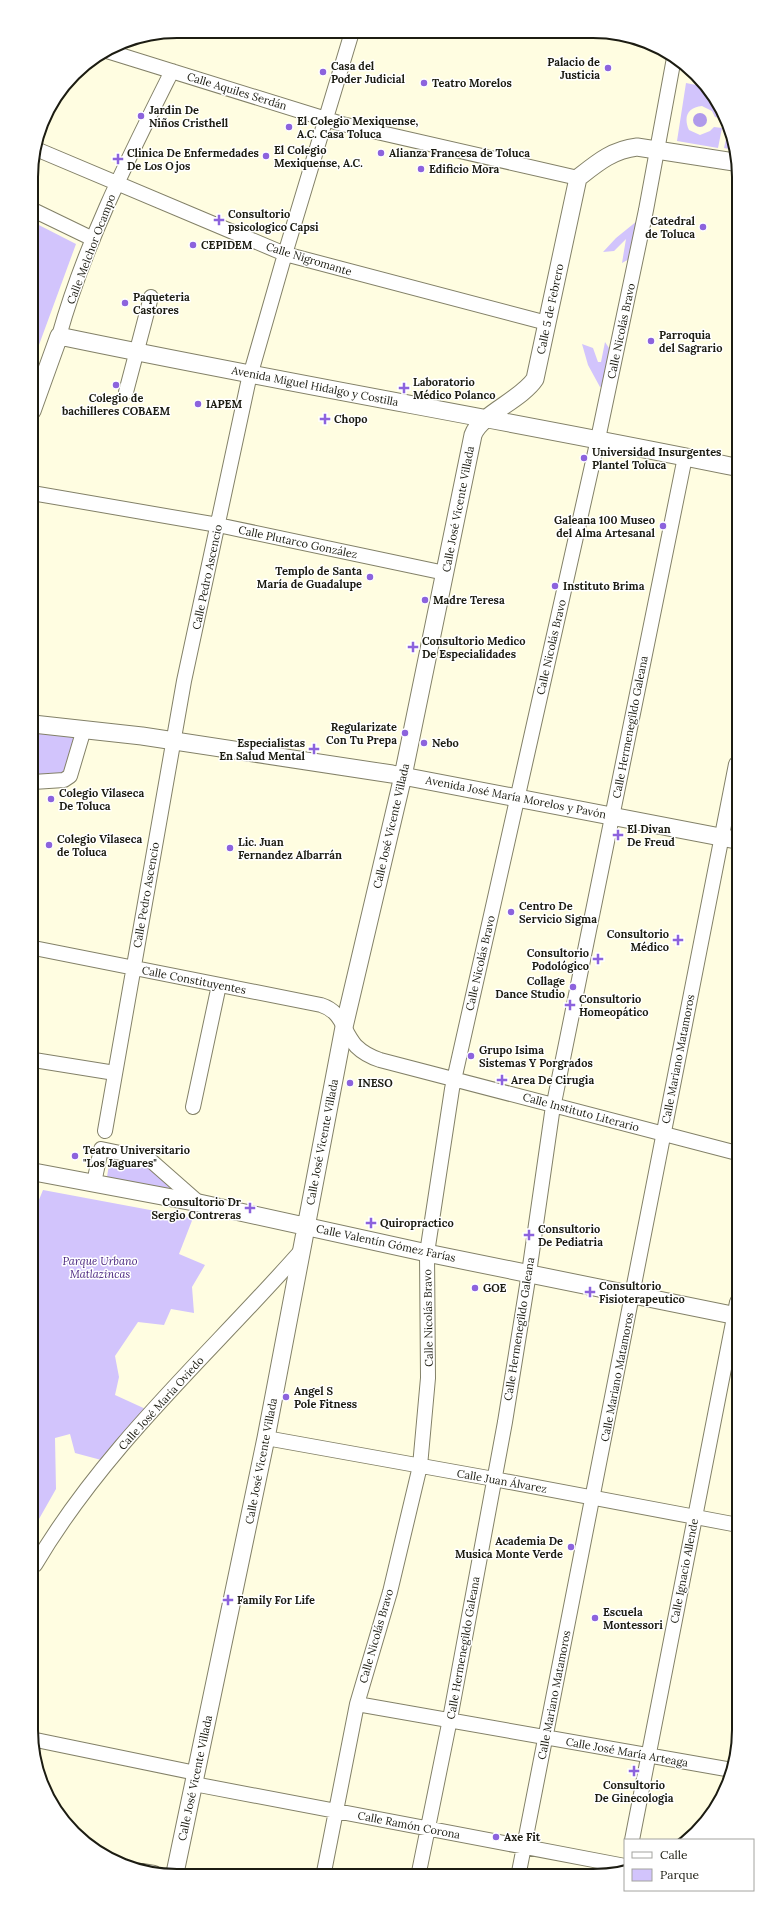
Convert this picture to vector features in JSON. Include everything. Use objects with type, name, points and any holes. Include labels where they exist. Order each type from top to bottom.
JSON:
[{"type":"main road","points":[[578,178],[600,160],[618,151],[637,147],[658,149],[731,162]]},
{"type":"main road","name":"Calle 5 de Febrero","points":[[487,419],[527,388],[534,379],[578,178]]},
{"type":"main road","name":"Avenida Miguel Hidalgo y Costilla","points":[[59,336],[136,352],[598,439],[732,466]]},
{"type":"main road","name":"Calle Melchor Ocampo","points":[[38,394],[59,336]]},
{"type":"main road","name":"Calle José Vicente Villada","points":[[176,1869],[266,1438],[300,1252],[344,1027],[403,776],[473,434],[478,425],[487,419]]},
{"type":"main road","name":"Avenida José María Morelos y Pavón","points":[[38,724],[173,741],[403,776],[729,838]]},
{"type":"main road","name":"Calle Valentín Gómez Farías","points":[[38,1173],[199,1203],[427,1253],[633,1294],[732,1310]]},
{"type":"street","name":"Calle Pedro Ascencio","points":[[105,1131],[184,681],[250,373],[350,38]]},
{"type":"street","name":"Calle Aquiles Serdán","points":[[115,53],[326,119],[578,178]]},
{"type":"street","name":"Calle Nicolás Bravo","points":[[325,1869],[357,1704],[390,1592],[420,1466],[428,1378],[427,1253],[453,1080],[598,439],[658,149],[673,64]]},
{"type":"street","name":"Calle Melchor Ocampo","points":[[59,336],[93,238],[116,183],[172,71]]},
{"type":"street","name":"Calle Nigromante","points":[[41,151],[285,254],[547,324]]},
{"type":"street","points":[[38,212],[93,238]]},
{"type":"street","points":[[126,392],[151,297]]},
{"type":"street","name":"Calle Hermenegildo Galeana","points":[[420,1869],[450,1719],[494,1479],[529,1273],[554,1104],[684,457]]},
{"type":"street","name":"Calle Plutarco González","points":[[38,494],[218,525],[445,573]]},
{"type":"street","points":[[38,782],[64,780],[70,776],[84,729]]},
{"type":"street","name":"Calle Mariano Matamoros","points":[[520,1869],[633,1294],[663,1133],[729,838],[732,806]]},
{"type":"street","name":"Calle Constituyentes","points":[[38,949],[328,1007],[339,1016],[344,1027]]},
{"type":"street","points":[[193,1107],[219,985]]},
{"type":"street","name":"Calle Instituto Literario","points":[[344,1027],[356,1046],[369,1056],[453,1080],[554,1104],[732,1152]]},
{"type":"street","points":[[38,1061],[115,1072]]},
{"type":"street","points":[[94,1183],[102,1149],[149,1159],[199,1203]]},
{"type":"street","name":"Calle José María Oviedo","points":[[38,1561],[84,1492],[124,1443],[300,1252]]},
{"type":"street","name":"Calle Ignacio Allende","points":[[632,1839],[694,1517],[732,1335]]},
{"type":"street","name":"Calle Juan Álvarez","points":[[266,1438],[732,1524]]},
{"type":"street","name":"Calle José María Arteaga","points":[[357,1704],[450,1719],[546,1738],[726,1769]]},
{"type":"street","name":"Calle Ramón Corona","points":[[39,1741],[195,1779],[336,1811],[622,1866]]},
{"type":"green space","points":[[686,83],[697,85],[713,107],[718,118],[715,117],[712,111],[702,106],[697,107],[693,108],[688,114],[687,125],[689,130],[700,135],[710,131],[714,127],[722,128],[718,148],[677,141]]},
{"type":"green space","points":[[726,139],[729,149],[724,148]]},
{"type":"green space","points":[[637,221],[631,258],[622,263],[626,239],[614,251],[603,252],[616,238]]},
{"type":"green space","points":[[38,225],[76,244],[38,348]]},
{"type":"green space","points":[[605,342],[611,351],[603,386],[600,387],[588,365],[582,344],[593,348],[598,362],[601,362]]},
{"type":"green space","points":[[38,732],[78,736],[67,776],[38,778]]},
{"type":"green space","points":[[110,1158],[148,1165],[173,1191],[107,1177]]},
{"type":"green space","name":"Parque Urbano Matlazincas","points":[[43,1190],[193,1218],[179,1254],[205,1265],[192,1287],[194,1313],[171,1309],[164,1325],[138,1322],[115,1356],[119,1377],[115,1395],[150,1411],[105,1461],[75,1453],[70,1434],[55,1438],[56,1489],[38,1521],[38,1202]]},
{"type":"shaded area","points":[[700,113],[705,115],[707,120],[705,125],[700,127],[695,125],[693,120],[695,115]]},
{"type":"place","name":"Palacio de Justicia","points":[[608,68]]},
{"type":"place","name":"Casa del Poder Judicial","points":[[323,72]]},
{"type":"place","name":"Teatro Morelos","points":[[424,83]]},
{"type":"place","name":"Jardin De Niños Cristhell","points":[[141,116]]},
{"type":"place","name":"El Colegio Mexiquense, A.C. Casa Toluca","points":[[289,127]]},
{"type":"place","name":"Alianza Francesa de Toluca","points":[[381,153]]},
{"type":"place","name":"El Colegio Mexiquense, A.C.","points":[[266,156]]},
{"type":"place","name":"Clinica De Enfermedades De Los Ojos","points":[[118,159]]},
{"type":"place","name":"Edificio Mora","points":[[421,169]]},
{"type":"place","name":"Consultorio psicologico Capsi","points":[[219,220]]},
{"type":"place","name":"Catedral de Toluca","points":[[703,227]]},
{"type":"place","name":"CEPIDEM","points":[[193,245]]},
{"type":"place","name":"Paqueteria Castores","points":[[125,303]]},
{"type":"place","name":"Parroquia del Sagrario","points":[[651,341]]},
{"type":"place","name":"Colegio de bachilleres COBAEM","points":[[116,385]]},
{"type":"place","name":"Laboratorio Médico Polanco","points":[[404,388]]},
{"type":"place","name":"IAPEM","points":[[198,404]]},
{"type":"place","name":"Chopo","points":[[325,419]]},
{"type":"place","name":"Universidad Insurgentes Plantel Toluca","points":[[584,458]]},
{"type":"place","name":"Galeana 100 Museo del Alma Artesanal","points":[[663,526]]},
{"type":"place","name":"Templo de Santa María de Guadalupe","points":[[370,577]]},
{"type":"place","name":"Instituto Brima","points":[[555,586]]},
{"type":"place","name":"Madre Teresa","points":[[425,600]]},
{"type":"place","name":"Consultorio Medico De Especialidades","points":[[413,647]]},
{"type":"place","name":"Regularizate Con Tu Prepa","points":[[405,733]]},
{"type":"place","name":"Nebo","points":[[424,743]]},
{"type":"place","name":"Especialistas En Salud Mental","points":[[314,749]]},
{"type":"place","name":"Colegio Vilaseca De Toluca","points":[[51,799]]},
{"type":"place","name":"El Divan De Freud","points":[[618,835]]},
{"type":"place","name":"Colegio Vilaseca de Toluca","points":[[49,845]]},
{"type":"place","name":"Lic. Juan Fernandez Albarrán","points":[[230,848]]},
{"type":"place","name":"Centro De Servicio Sigma","points":[[511,912]]},
{"type":"place","name":"Consultorio Médico","points":[[678,940]]},
{"type":"place","name":"Consultorio Podológico","points":[[598,959]]},
{"type":"place","name":"Collage Dance Studio","points":[[573,987]]},
{"type":"place","name":"Consultorio Homeopático","points":[[570,1005]]},
{"type":"place","name":"Grupo Isima Sistemas Y Porgrados","points":[[471,1056]]},
{"type":"place","name":"Area De Cirugia","points":[[502,1080]]},
{"type":"place","name":"INESO","points":[[350,1083]]},
{"type":"place","name":"Teatro Universitario \"Los Jaguares\"","points":[[75,1156]]},
{"type":"place","name":"Consultorio Dr Sergio Contreras","points":[[250,1208]]},
{"type":"place","name":"Quiropractico","points":[[371,1223]]},
{"type":"place","name":"Consultorio De Pediatria","points":[[529,1235]]},
{"type":"place","name":"GOE","points":[[475,1288]]},
{"type":"place","name":"Consultorio Fisioterapeutico","points":[[590,1292]]},
{"type":"place","name":"Angel S Pole Fitness","points":[[286,1397]]},
{"type":"place","name":"Academia De Musica Monte Verde","points":[[571,1547]]},
{"type":"place","name":"Family For Life","points":[[228,1600]]},
{"type":"place","name":"Escuela Montessori","points":[[595,1618]]},
{"type":"place","name":"Consultorio De Ginecologia","points":[[634,1771]]},
{"type":"place","name":"Axe Fit","points":[[496,1837]]}]
